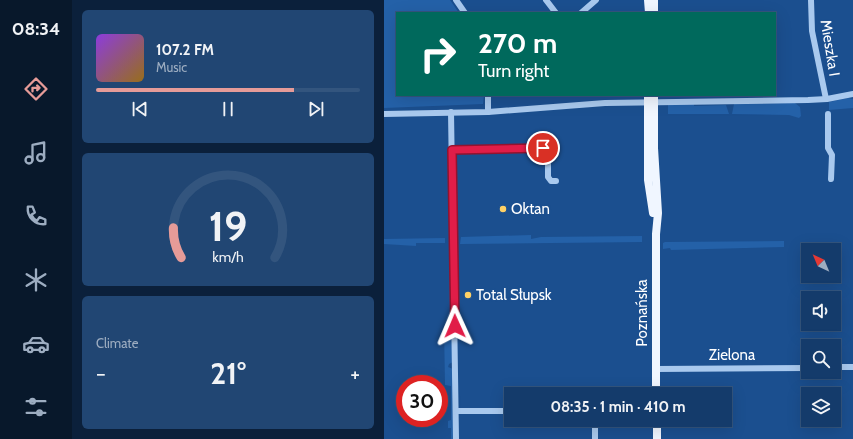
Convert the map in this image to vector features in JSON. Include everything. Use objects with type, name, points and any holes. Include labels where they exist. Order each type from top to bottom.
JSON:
[{"type":"main road","points":[[648,0],[648,12]]},
{"type":"main road","points":[[654,0],[654,12]]},
{"type":"main road","name":"Poznańska","points":[[651,98],[658,213],[656,231],[656,387]]},
{"type":"main road","points":[[657,427],[657,439]]},
{"type":"street","points":[[456,0],[464,12]]},
{"type":"street","points":[[546,0],[555,12]]},
{"type":"street","points":[[582,12],[596,0]]},
{"type":"street","name":"Mieszka I","points":[[811,0],[812,31],[826,99]]},
{"type":"street","points":[[384,114],[488,112],[651,98],[826,99],[853,94]]},
{"type":"street","points":[[488,96],[488,112]]},
{"type":"street","points":[[451,112],[456,439]]},
{"type":"street","points":[[828,114],[828,148],[832,156],[831,179]]},
{"type":"street","points":[[452,150],[544,148],[548,151],[548,177],[551,180],[556,181]]},
{"type":"street","points":[[841,367],[853,367]]},
{"type":"street","name":"Zielona","points":[[656,369],[801,368]]},
{"type":"street","points":[[456,411],[504,411]]},
{"type":"street","points":[[595,427],[595,439]]},
{"type":"shaded area","points":[[384,0],[450,0],[458,12],[396,12],[396,96],[484,96],[483,104],[384,108]]},
{"type":"shaded area","points":[[848,98],[853,99],[853,108],[829,110],[829,102]]},
{"type":"shaded area","points":[[694,102],[694,106],[726,105],[729,114],[668,114],[668,105]]},
{"type":"shaded area","points":[[795,103],[800,107],[801,116],[799,118],[789,115],[732,114],[734,104]]},
{"type":"shaded area","points":[[531,235],[531,239],[541,237],[642,236],[642,242],[460,244],[461,237]]},
{"type":"shaded area","points":[[445,238],[445,243],[416,243],[416,246],[384,244],[384,239]]},
{"type":"shaded area","points":[[784,241],[784,247],[663,249],[663,243],[665,242]]},
{"type":"shaded area","points":[[447,324],[452,325],[453,362],[449,364],[448,367],[453,369],[453,439],[451,439],[451,428],[448,428],[448,421],[451,420],[451,386],[448,386],[448,375],[445,375],[444,327]]},
{"type":"place","name":"Oktan","points":[[503,209]]},
{"type":"place","name":"Total Słupsk","points":[[468,295]]},
{"type":"route","points":[[455,326],[452,150],[543,148]]}]
